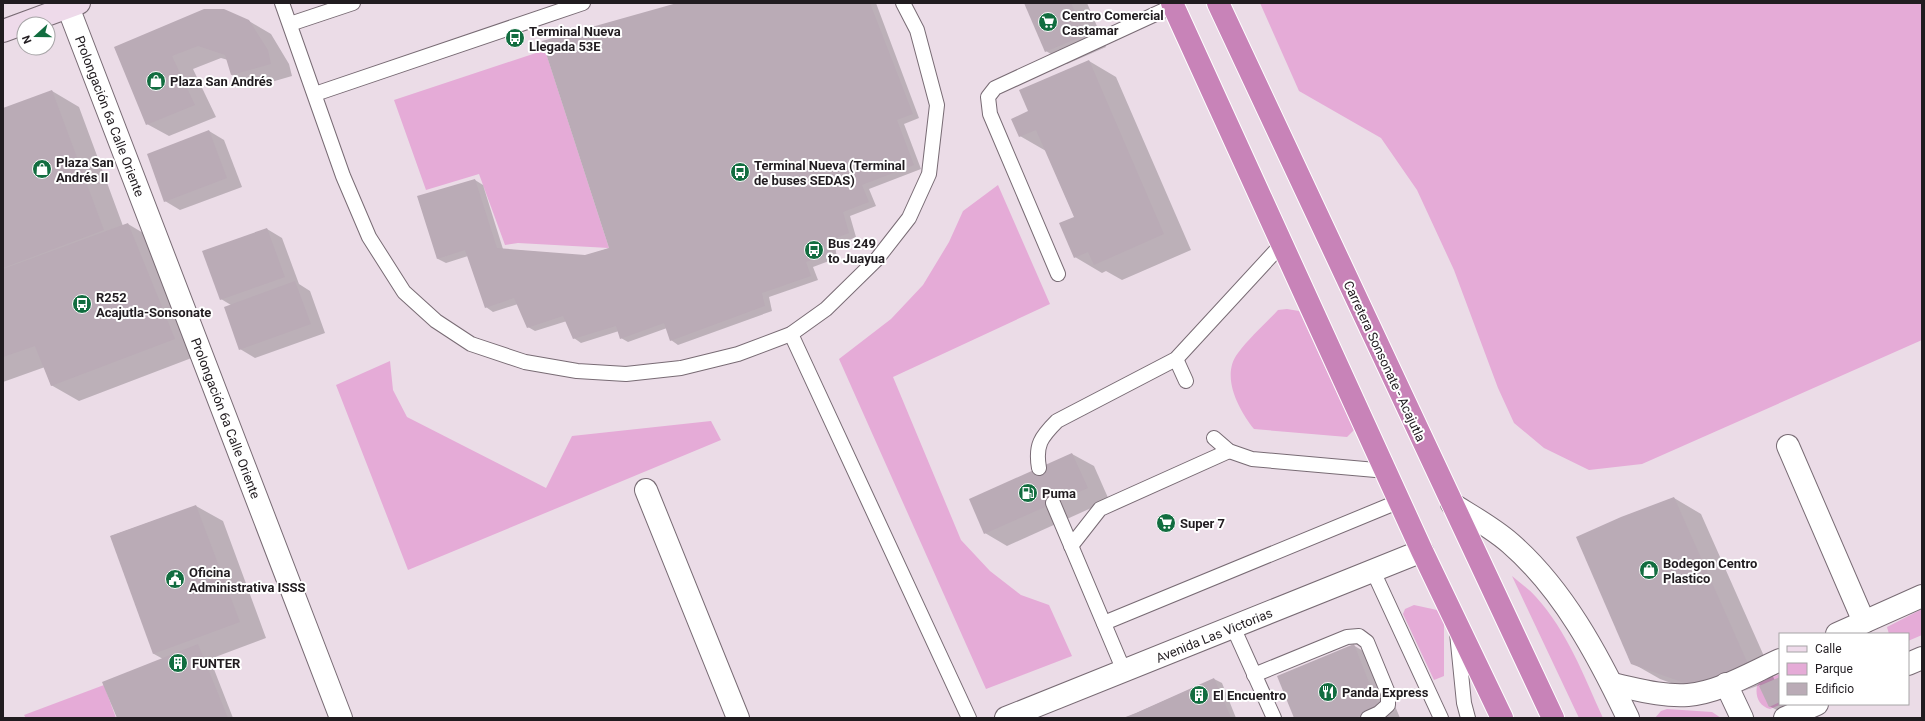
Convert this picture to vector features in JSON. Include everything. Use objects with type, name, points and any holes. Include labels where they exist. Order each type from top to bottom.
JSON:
[{"type":"highway","name":"Carretera Sonsonate - Acajutla","points":[[1218,3],[1553,718]]},
{"type":"highway","points":[[1172,4],[1387,471],[1422,551],[1502,718]]},
{"type":"street","points":[[3,31],[72,4]]},
{"type":"street","name":"Prolongación 6a Calle Oriente","points":[[72,4],[342,718]]},
{"type":"street","points":[[1788,446],[1864,622]]},
{"type":"street","points":[[646,490],[738,718]]},
{"type":"street","points":[[1452,504],[1509,542],[1541,572],[1573,617],[1612,684],[1628,718]]},
{"type":"street","name":"Avenida Las Victorias","points":[[1006,718],[1422,551]]},
{"type":"street","points":[[1839,633],[1922,596]]},
{"type":"street","points":[[1909,664],[1922,658]]},
{"type":"street","points":[[1612,684],[1666,694],[1687,695],[1704,692],[1726,684],[1779,660]]},
{"type":"street","points":[[1726,684],[1742,718]]},
{"type":"street","points":[[1785,718],[1815,705]]},
{"type":"lane","points":[[282,3],[343,176],[369,237],[404,292],[436,321],[471,344],[525,362],[577,371],[626,374],[681,368],[738,354],[791,334],[826,309],[877,259],[909,218],[929,174],[937,105],[917,30],[903,3]]},
{"type":"lane","points":[[290,24],[353,3]]},
{"type":"lane","points":[[315,94],[583,3]]},
{"type":"lane","points":[[1058,274],[990,114],[988,97],[995,88],[1172,4]]},
{"type":"lane","points":[[1039,468],[1036,453],[1043,435],[1057,421],[1176,359],[1282,244]]},
{"type":"lane","points":[[791,334],[969,718]]},
{"type":"lane","points":[[1176,359],[1186,381]]},
{"type":"lane","points":[[1214,438],[1229,451],[1252,459],[1387,471]]},
{"type":"lane","points":[[1071,546],[1100,509],[1229,451]]},
{"type":"lane","points":[[1104,623],[1400,501]]},
{"type":"lane","points":[[1053,503],[1124,670]]},
{"type":"lane","points":[[1373,571],[1441,718]]},
{"type":"lane","points":[[1457,622],[1464,703],[1468,718]]},
{"type":"lane","points":[[1233,627],[1274,718]]},
{"type":"lane","points":[[1254,675],[1347,637],[1360,636],[1367,642],[1388,693],[1388,705],[1379,714],[1368,718]]},
{"type":"green space","points":[[1260,3],[1922,3],[1922,340],[1642,464],[1589,470],[1544,448],[1514,423],[1498,388],[1454,270],[1417,190],[1381,138],[1299,91]]},
{"type":"green space","points":[[545,50],[609,248],[518,243],[505,245],[479,174],[426,190],[394,100]]},
{"type":"green space","points":[[998,185],[1050,304],[893,377],[961,540],[990,571],[1021,595],[1049,605],[1072,656],[986,689],[839,359],[891,319],[923,285],[949,242],[963,211]]},
{"type":"green space","points":[[1287,309],[1299,311],[1354,430],[1347,437],[1254,429],[1238,403],[1231,382],[1233,362],[1247,342],[1278,310]]},
{"type":"green space","points":[[390,361],[393,390],[407,417],[546,488],[572,436],[711,421],[721,440],[408,570],[336,385]]},
{"type":"green space","points":[[1512,576],[1536,597],[1557,624],[1582,670],[1603,718],[1579,718]]},
{"type":"green space","points":[[1414,605],[1437,610],[1444,620],[1444,676],[1434,680],[1403,614],[1405,609]]},
{"type":"green space","points":[[1922,609],[1922,635],[1909,641],[1909,633],[1889,633],[1887,627]]},
{"type":"green space","points":[[1779,674],[1780,705],[1770,709],[1763,706],[1757,697],[1757,686],[1760,682]]},
{"type":"green space","points":[[104,685],[116,718],[26,718],[24,715]]},
{"type":"green space","points":[[1667,709],[1712,712],[1721,718],[1655,718],[1661,711]]},
{"type":"building","name":"Terminal Nueva (Terminal de buses SEDAS)","points":[[677,3],[870,3],[913,114],[897,120],[914,165],[862,185],[869,202],[843,212],[849,233],[828,241],[830,254],[806,262],[811,276],[762,293],[765,306],[670,341],[664,323],[620,339],[616,326],[573,339],[563,316],[527,328],[514,298],[485,308],[465,250],[437,259],[417,196],[475,179],[497,248],[585,255],[609,248],[542,41]]},
{"type":"building","points":[[1024,3],[1071,3],[1085,35],[1045,52]]},
{"type":"building","points":[[204,9],[224,9],[249,20],[268,50],[271,64],[231,75],[225,55],[198,46],[172,56],[195,105],[146,125],[114,47]]},
{"type":"building","points":[[1089,60],[1164,234],[1094,265],[1088,252],[1074,258],[1059,223],[1074,217],[1036,130],[1019,137],[1011,119],[1028,111],[1019,90]]},
{"type":"building","name":"Plaza San Andrés II","points":[[52,90],[104,230],[3,268],[3,108]]},
{"type":"building","points":[[209,130],[227,178],[164,202],[147,154]]},
{"type":"building","name":"R252 Acajutla-Sonsonate","points":[[128,223],[175,339],[51,386],[35,346],[3,357],[3,269]]},
{"type":"building","points":[[267,228],[285,277],[220,300],[202,251]]},
{"type":"building","points":[[295,281],[311,324],[239,350],[224,307]]},
{"type":"building","name":"Puma","points":[[1072,453],[1088,488],[984,534],[969,499]]},
{"type":"building","name":"Bodegon Centro Plastico","points":[[1674,497],[1748,664],[1690,685],[1631,664],[1576,537],[1621,517]]},
{"type":"building","name":"Oficina Administrativa ISSS","points":[[196,505],[240,622],[153,654],[110,536]]},
{"type":"building","name":"FUNTER","points":[[198,644],[228,718],[117,718],[102,682]]},
{"type":"building","name":"Panda Express","points":[[1354,644],[1379,708],[1355,718],[1294,718],[1277,676]]},
{"type":"building","points":[[1779,677],[1779,702],[1769,707],[1759,686]]},
{"type":"building","name":"El Encuentro","points":[[1214,678],[1231,718],[1123,718],[1136,713]]},
{"type":"place","name":"Centro Comercial Castamar","points":[[1048,22]]},
{"type":"place","name":"Terminal Nueva Llegada 53E","points":[[515,38]]},
{"type":"place","name":"Plaza San Andrés","points":[[156,81]]},
{"type":"place","name":"Plaza San Andrés II","points":[[42,169]]},
{"type":"place","name":"Terminal Nueva (Terminal de buses SEDAS)","points":[[740,172]]},
{"type":"place","name":"Bus 249 to Juayua","points":[[814,250]]},
{"type":"place","name":"R252 Acajutla-Sonsonate","points":[[82,304]]},
{"type":"place","name":"Puma","points":[[1028,493]]},
{"type":"place","name":"Super 7","points":[[1166,523]]},
{"type":"place","name":"Bodegon Centro Plastico","points":[[1649,570]]},
{"type":"place","name":"Oficina Administrativa ISSS","points":[[175,579]]},
{"type":"place","name":"FUNTER","points":[[178,663]]},
{"type":"place","name":"Panda Express","points":[[1328,692]]},
{"type":"place","name":"El Encuentro","points":[[1199,695]]}]
